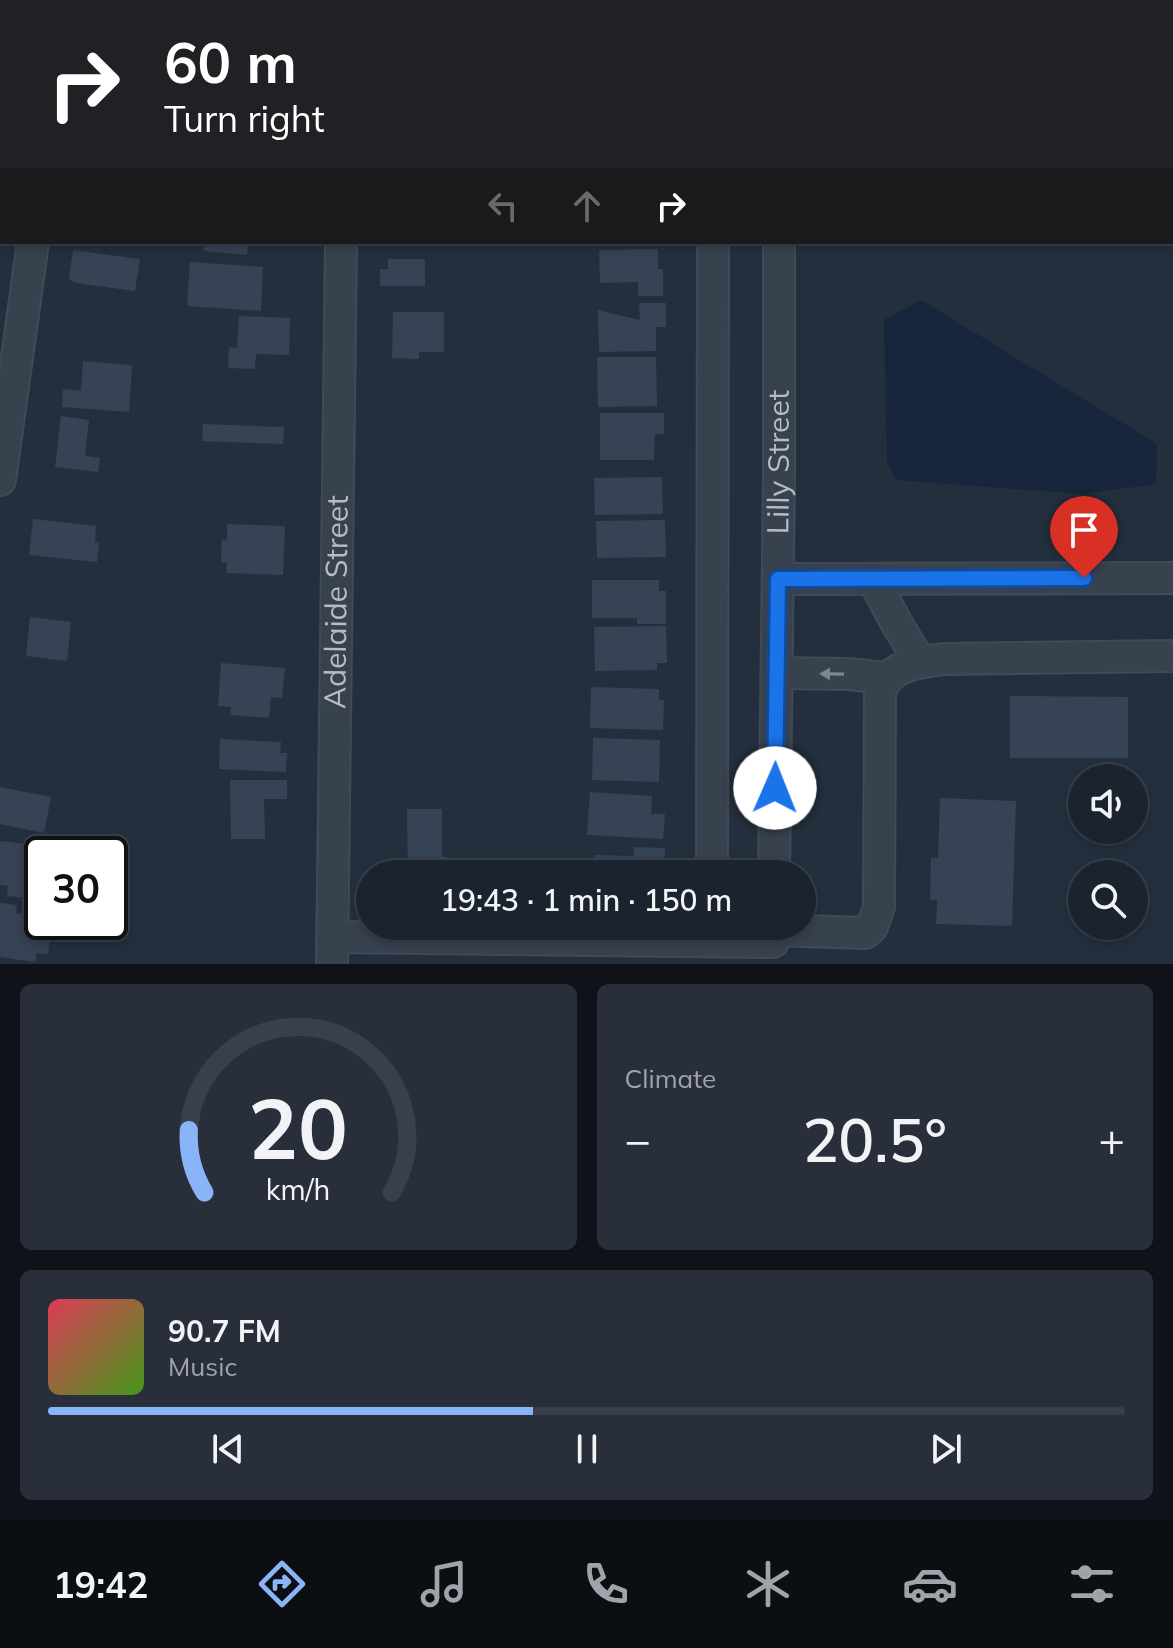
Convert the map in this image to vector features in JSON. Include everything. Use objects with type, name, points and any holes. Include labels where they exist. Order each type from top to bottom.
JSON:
[{"type":"street","points":[[0,480],[33,244]]},
{"type":"street","name":"Adelaide Street","points":[[332,950],[341,244]]},
{"type":"street","points":[[712,860],[713,244]]},
{"type":"street","name":"Lilly Street","points":[[774,860],[779,244]]},
{"type":"street","points":[[778,579],[1173,578]]},
{"type":"street","points":[[873,579],[920,662]]},
{"type":"street","points":[[816,937],[865,933],[872,927],[879,907],[880,693],[886,678],[893,672],[920,662],[944,659],[1173,656]]},
{"type":"street","points":[[777,673],[886,678]]},
{"type":"street","points":[[332,950],[556,952],[660,940]]},
{"type":"water","points":[[921,300],[1157,444],[1156,484],[1082,494],[896,480],[887,462],[884,320]]},
{"type":"building","points":[[204,244],[255,244],[248,245],[247,255],[204,251]]},
{"type":"building","points":[[658,249],[658,269],[663,269],[663,296],[638,296],[638,282],[600,283],[599,250]]},
{"type":"building","points":[[73,250],[140,259],[135,291],[72,281],[69,278]]},
{"type":"building","points":[[388,259],[425,259],[425,286],[380,286],[380,269],[388,269]]},
{"type":"building","points":[[190,262],[263,267],[261,311],[187,306]]},
{"type":"building","points":[[639,303],[666,303],[666,327],[656,327],[656,351],[599,352],[598,310],[640,320]]},
{"type":"building","points":[[393,312],[444,312],[444,352],[419,352],[419,359],[392,358]]},
{"type":"building","points":[[239,316],[290,318],[289,355],[256,354],[255,369],[228,368],[229,347],[237,348]]},
{"type":"building","points":[[597,357],[656,357],[657,406],[598,407]]},
{"type":"building","points":[[83,361],[132,365],[129,412],[62,407],[63,389],[81,391]]},
{"type":"building","points":[[600,413],[664,413],[664,434],[655,434],[654,460],[600,460]]},
{"type":"building","points":[[61,416],[89,420],[85,456],[100,458],[98,472],[55,467]]},
{"type":"building","points":[[203,424],[284,427],[283,444],[202,441]]},
{"type":"building","points":[[662,477],[663,514],[595,515],[594,478]]},
{"type":"building","points":[[33,519],[96,526],[95,542],[99,543],[97,562],[29,555]]},
{"type":"building","points":[[665,520],[666,557],[597,558],[596,521]]},
{"type":"building","points":[[227,524],[285,526],[283,575],[226,573],[227,563],[221,562],[222,539],[227,540]]},
{"type":"building","points":[[592,580],[659,580],[659,591],[666,591],[666,624],[637,624],[637,618],[592,618]]},
{"type":"building","points":[[30,617],[71,622],[67,661],[26,656]]},
{"type":"building","points":[[666,626],[667,663],[657,663],[657,670],[595,671],[594,627]]},
{"type":"building","points":[[221,663],[285,668],[282,698],[271,697],[269,718],[230,715],[231,707],[218,706]]},
{"type":"building","points":[[591,687],[659,689],[659,700],[664,700],[663,730],[590,728]]},
{"type":"building","points":[[1010,696],[1128,697],[1128,758],[1010,758]]},
{"type":"building","points":[[593,738],[660,740],[659,782],[592,780]]},
{"type":"building","points":[[220,739],[281,742],[280,753],[287,753],[286,772],[219,769]]},
{"type":"building","points":[[230,780],[287,780],[287,799],[264,799],[265,839],[231,839]]},
{"type":"building","points":[[0,787],[51,797],[44,833],[0,824]]},
{"type":"building","points":[[590,792],[652,796],[651,814],[665,814],[663,839],[587,835]]},
{"type":"building","points":[[940,798],[1016,801],[1012,926],[936,924],[937,900],[930,900],[931,858],[938,858]]},
{"type":"building","points":[[407,809],[442,809],[442,857],[449,857],[449,860],[408,860]]},
{"type":"building","points":[[0,841],[24,844],[24,898],[7,896],[8,886],[0,885]]},
{"type":"building","points":[[634,847],[665,848],[665,860],[595,860],[595,855],[634,856]]},
{"type":"building","points":[[0,903],[17,905],[16,913],[24,914],[24,940],[50,940],[48,954],[37,953],[35,962],[0,957]]},
{"type":"route","points":[[775,788],[778,579],[1084,578]]}]
